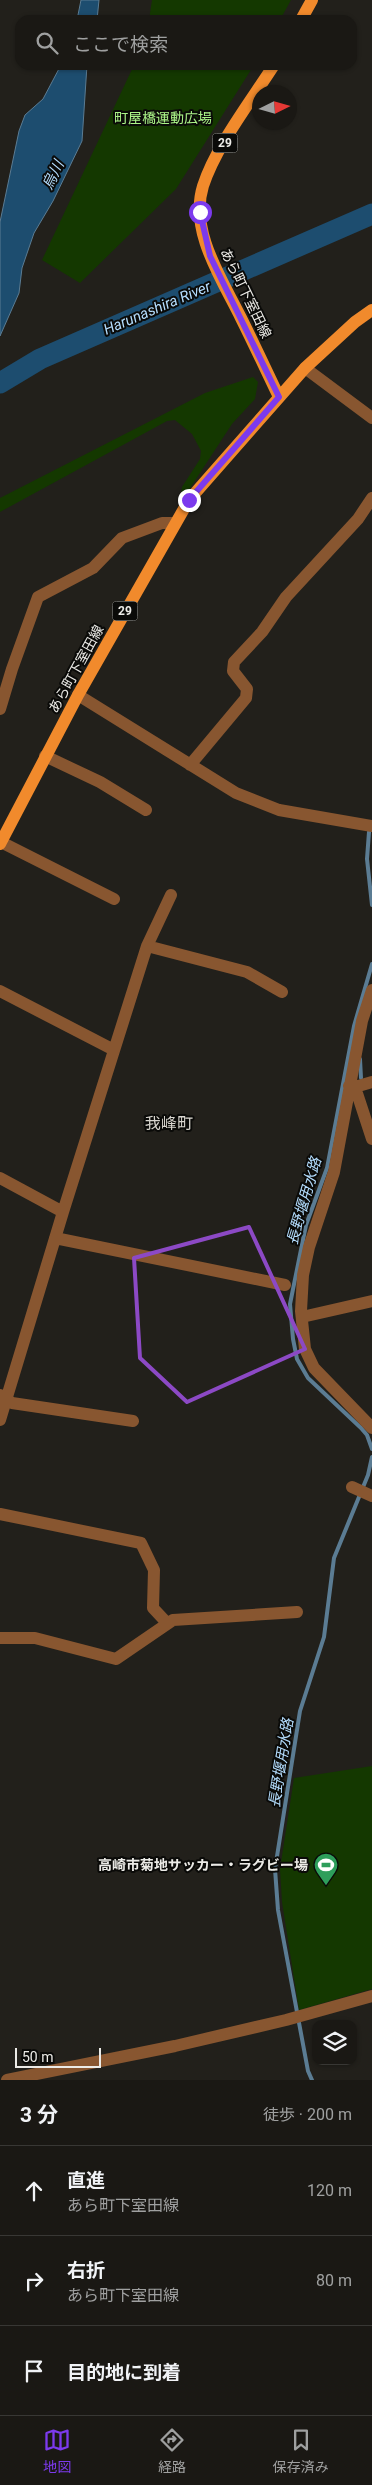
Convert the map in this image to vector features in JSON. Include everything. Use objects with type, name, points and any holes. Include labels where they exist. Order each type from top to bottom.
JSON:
[{"type":"main road","points":[[304,15],[312,0]]},
{"type":"main road","name":"あら町下室田線","points":[[271,70],[211,165],[202,188],[200,206],[202,229],[210,256],[279,397]]},
{"type":"main road","name":"あら町下室田線","points":[[1,843],[78,695],[174,523],[189,500],[305,368],[355,322],[372,310]]},
{"type":"street","points":[[305,368],[372,418]]},
{"type":"street","points":[[190,765],[248,693],[233,671],[234,662],[262,632],[286,597],[358,519],[372,498]]},
{"type":"street","points":[[0,710],[12,669],[38,597],[93,568],[122,538],[162,523],[174,523]]},
{"type":"street","points":[[78,695],[236,794],[279,810],[372,826]]},
{"type":"street","points":[[46,756],[100,782],[146,810]]},
{"type":"street","points":[[1,843],[114,899]]},
{"type":"street","points":[[0,1420],[3,1397],[147,946],[171,895]]},
{"type":"street","points":[[147,946],[247,972],[282,992]]},
{"type":"street","points":[[372,990],[362,1021],[352,1086],[334,1172],[305,1263],[302,1317],[305,1349],[314,1368],[372,1428]]},
{"type":"street","points":[[0,991],[114,1050]]},
{"type":"street","points":[[352,1086],[372,1082]]},
{"type":"street","points":[[352,1086],[372,1139]]},
{"type":"street","points":[[0,1178],[63,1212]]},
{"type":"street","points":[[55,1238],[285,1285]]},
{"type":"street","points":[[302,1317],[372,1301]]},
{"type":"street","points":[[3,1397],[12,1403],[133,1421]]},
{"type":"street","points":[[0,1514],[142,1543],[154,1570],[153,1608],[168,1623]]},
{"type":"street","points":[[0,1638],[36,1638],[116,1659],[168,1623],[181,1618],[297,1612]]},
{"type":"street","points":[[7,2080],[175,2046],[296,2017],[372,1996]]},
{"type":"highlighted area","points":[[249,1227],[305,1349],[187,1402],[140,1358],[134,1258]]},
{"type":"green space","points":[[152,0],[291,0],[283,15],[150,15]]},
{"type":"green space","name":"町屋橋運動広場","points":[[132,70],[251,70],[176,189],[80,283],[42,260]]},
{"type":"green space","points":[[253,377],[258,382],[255,399],[232,424],[179,505],[182,487],[200,459],[201,451],[192,434],[175,420],[167,421],[0,512],[0,498],[205,393]]},
{"type":"green space","name":"高崎市菊地サッカー・ラグビー場","points":[[372,1766],[372,1989],[299,2010],[282,1902],[280,1869],[294,1778]]},
{"type":"water","points":[[81,0],[99,0],[98,15],[78,15]]},
{"type":"water","name":"烏川","points":[[58,70],[87,70],[82,141],[53,201],[34,233],[22,268],[19,293],[0,336],[0,222],[19,131],[25,115],[43,99]]},
{"type":"waterway","name":"Harunashira River","points":[[0,383],[40,359],[372,214]]},
{"type":"waterway","name":"長野堰用水路","points":[[369,832],[367,859],[372,905]]},
{"type":"waterway","name":"長野堰用水路","points":[[372,964],[354,1026],[327,1168],[306,1225],[290,1304],[297,1359],[308,1378],[367,1435],[372,1449]]},
{"type":"waterway","points":[[360,1059],[361,1078]]},
{"type":"waterway","name":"長野堰用水路","points":[[312,2080],[308,2071],[278,1910],[275,1869],[300,1711],[324,1637],[334,1558],[368,1475],[372,1457]]},
{"type":"place","name":"高崎市菊地サッカー・ラグビー場","points":[[326,1886]]},
{"type":"district","name":"我峰町","points":[[169,1123]]},
{"type":"route","points":[[189,500],[279,397],[210,256],[200,212]]}]
